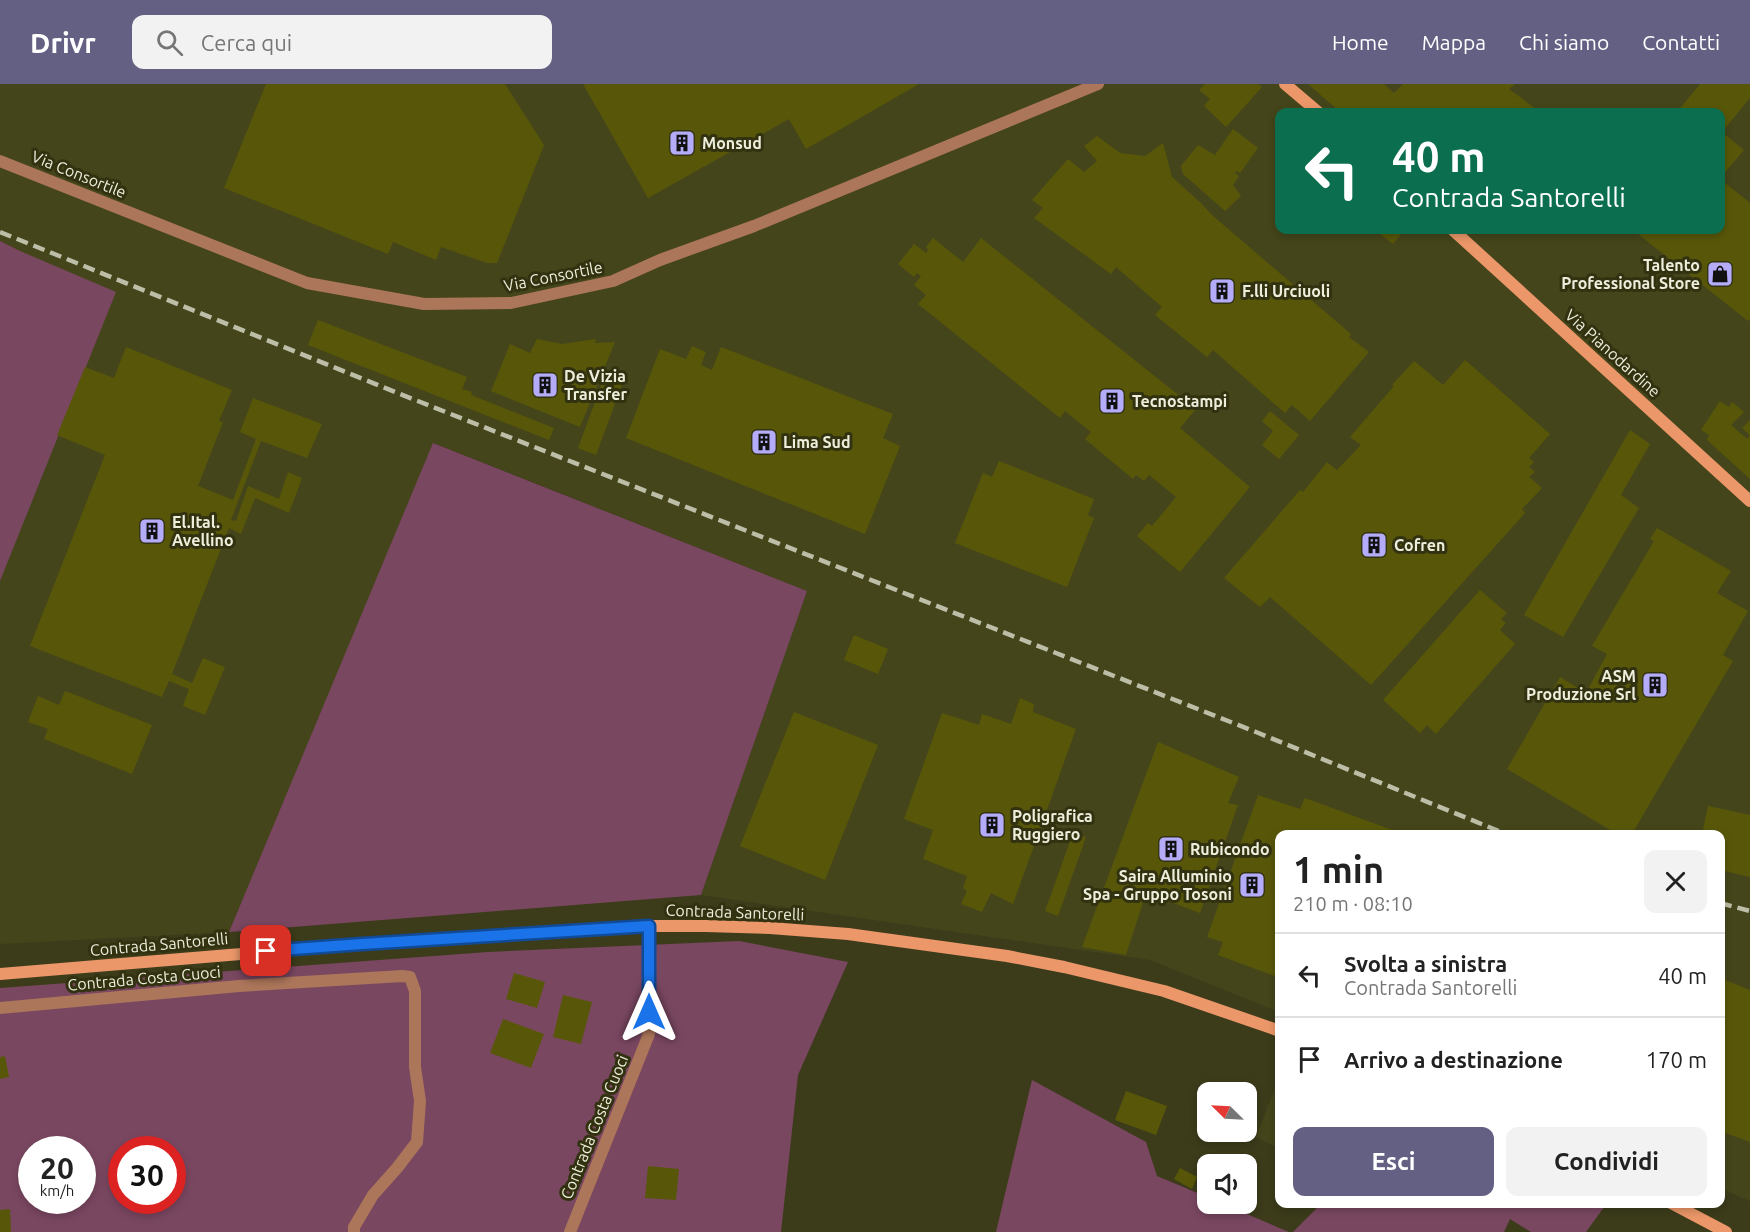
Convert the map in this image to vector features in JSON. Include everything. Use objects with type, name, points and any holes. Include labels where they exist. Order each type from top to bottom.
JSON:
[{"type":"main road","points":[[1285,84],[1313,108]]},
{"type":"main road","name":"Via Pianodardine","points":[[1457,234],[1750,501]]},
{"type":"main road","name":"Contrada Santorelli","points":[[0,974],[362,944],[649,926],[812,930],[1007,956],[1065,967],[1164,991],[1275,1029]]},
{"type":"main road","points":[[1680,1208],[1726,1232]]},
{"type":"street","name":"Via Consortile","points":[[0,160],[307,283],[424,304],[511,303],[613,281],[754,226],[1098,84]]},
{"type":"street","name":"Contrada Costa Cuoci","points":[[570,1232],[649,1034],[649,926]]},
{"type":"street","name":"Contrada Costa Cuoci","points":[[0,1008],[239,986],[410,977],[415,991],[415,1057],[420,1101],[417,1142],[373,1195],[354,1227],[354,1232]]},
{"type":"shaded area","points":[[0,84],[1750,84],[1750,1201],[1725,1191],[1725,830],[1275,830],[1275,1010],[1150,960],[701,895],[807,591],[434,443],[229,932],[0,944]]},
{"type":"shaded area","points":[[0,241],[116,292],[0,581]]},
{"type":"shaded area","points":[[433,443],[807,591],[701,895],[229,932]]},
{"type":"shaded area","points":[[739,941],[848,962],[798,1075],[781,1232],[0,1232],[0,988],[488,952]]},
{"type":"shaded area","points":[[1032,1080],[1146,1142],[1157,1176],[1197,1193],[1197,1214],[1247,1214],[1289,1232],[996,1232]]},
{"type":"shaded area","points":[[1275,1088],[1275,1146],[1257,1137],[1257,1134]]},
{"type":"shaded area","points":[[1317,1208],[1603,1208],[1586,1232],[1531,1232],[1510,1219],[1504,1232],[1293,1232]]},
{"type":"building","points":[[266,84],[505,84],[544,145],[497,263],[487,263],[441,247],[436,260],[393,242],[388,254],[224,188]]},
{"type":"building","name":"Monsud","points":[[583,84],[919,84],[806,149],[789,119],[648,198]]},
{"type":"building","points":[[1205,84],[1258,84],[1262,87],[1226,127],[1204,106],[1210,99],[1199,90]]},
{"type":"building","points":[[1308,84],[1384,84],[1394,93],[1403,84],[1515,84],[1509,89],[1535,108],[1335,108]]},
{"type":"building","points":[[1700,84],[1750,84],[1750,98],[1725,128],[1725,108],[1680,108]]},
{"type":"building","points":[[1233,129],[1258,148],[1240,173],[1237,171],[1235,173],[1239,176],[1233,185],[1241,196],[1225,211],[1183,174],[1181,166],[1198,145],[1215,155]]},
{"type":"building","points":[[1725,134],[1744,150],[1725,172]]},
{"type":"building","name":"F.lli Urciuoli","points":[[1097,136],[1120,153],[1145,156],[1163,143],[1172,177],[1213,216],[1351,334],[1349,337],[1369,352],[1310,421],[1292,405],[1285,413],[1213,350],[1207,357],[1155,315],[1162,307],[1116,267],[1111,274],[1034,218],[1043,208],[1032,200],[1068,159],[1084,172],[1097,161],[1084,146]]},
{"type":"building","name":"Talento Professional Store","points":[[1725,183],[1750,203],[1750,319],[1748,321],[1638,234],[1725,234]]},
{"type":"building","points":[[1380,234],[1402,234],[1393,244]]},
{"type":"building","name":"Tecnostampi","points":[[933,238],[963,262],[981,238],[1196,409],[1180,428],[1250,487],[1180,572],[1137,536],[1148,523],[1152,526],[1176,497],[1149,475],[1144,481],[1136,475],[1133,479],[1085,439],[1091,432],[1065,411],[1060,418],[918,304],[926,295],[914,285],[921,276],[917,273],[914,277],[898,264],[914,244],[926,253],[928,250],[926,247]]},
{"type":"building","points":[[318,320],[467,377],[462,389],[472,392],[471,395],[554,428],[549,440],[308,345]]},
{"type":"building","name":"De Vizia Transfer","points":[[537,339],[562,344],[596,339],[595,343],[615,342],[580,427],[491,391],[510,344],[530,353]]},
{"type":"building","name":"Lima Sud","points":[[692,346],[706,352],[701,365],[712,370],[721,347],[893,414],[883,438],[900,446],[865,534],[626,438],[660,349],[686,359]]},
{"type":"building","name":"El.Ital. Avellino","points":[[126,347],[232,390],[219,421],[223,422],[198,486],[233,500],[256,439],[240,432],[253,398],[322,424],[307,458],[261,441],[231,520],[236,521],[248,486],[279,499],[288,472],[302,478],[289,513],[255,498],[241,534],[229,528],[172,674],[192,683],[203,658],[225,667],[205,715],[183,706],[189,689],[169,681],[162,697],[30,646],[105,455],[57,435],[85,367],[114,378]]},
{"type":"building","name":"Cofren","points":[[1465,360],[1550,434],[1529,458],[1534,462],[1529,467],[1535,472],[1529,477],[1542,488],[1522,509],[1525,513],[1371,685],[1270,597],[1260,607],[1224,578],[1300,490],[1303,492],[1327,462],[1337,470],[1361,445],[1350,437],[1414,361],[1443,385]]},
{"type":"building","points":[[605,375],[623,382],[596,455],[578,448]]},
{"type":"building","points":[[1720,401],[1729,407],[1732,402],[1744,412],[1731,425],[1747,439],[1750,435],[1750,479],[1707,440],[1709,435],[1701,430]]},
{"type":"building","points":[[1270,411],[1299,435],[1279,459],[1262,445],[1273,431],[1262,421]]},
{"type":"building","points":[[1750,420],[1750,435],[1742,428]]},
{"type":"building","points":[[1630,430],[1650,444],[1621,495],[1639,508],[1563,637],[1524,615]]},
{"type":"building","points":[[999,461],[1094,499],[1088,515],[1094,518],[1067,587],[955,543],[983,473],[992,477]]},
{"type":"building","name":"ASM Produzione Srl","points":[[1657,528],[1731,571],[1717,593],[1748,611],[1723,655],[1733,661],[1634,830],[1610,830],[1507,769],[1560,677],[1586,693],[1607,654],[1592,646],[1654,541],[1650,539]]},
{"type":"building","points":[[1480,590],[1507,613],[1501,619],[1506,623],[1500,630],[1515,644],[1436,734],[1427,725],[1420,733],[1383,700]]},
{"type":"building","points":[[854,635],[888,649],[878,674],[844,660]]},
{"type":"building","points":[[65,691],[152,725],[132,774],[44,739],[48,729],[28,722],[38,696],[59,705]]},
{"type":"building","name":"Poligrafica Ruggiero","points":[[1020,698],[1034,704],[1033,712],[1076,729],[1013,904],[991,893],[982,912],[961,904],[967,891],[963,888],[967,876],[923,859],[933,830],[904,819],[942,713],[979,725],[982,714],[1011,724]]},
{"type":"building","points":[[794,712],[878,745],[825,880],[740,846]]},
{"type":"building","name":"Rubicondo","points":[[1158,742],[1239,777],[1228,803],[1238,805],[1200,913],[1146,893],[1126,955],[1082,947]]},
{"type":"building","name":"Saira Alluminio Spa - Gruppo Tosoni","points":[[1258,795],[1300,809],[1305,798],[1392,830],[1275,830],[1275,976],[1218,955],[1223,942],[1207,937]]},
{"type":"building","points":[[1708,806],[1750,815],[1750,877],[1725,871],[1725,830],[1703,830]]},
{"type":"building","points":[[1073,833],[1086,837],[1058,916],[1045,911]]},
{"type":"building","points":[[514,973],[545,982],[537,1008],[506,999]]},
{"type":"building","points":[[1725,980],[1750,990],[1750,1142],[1725,1133]]},
{"type":"building","points":[[563,995],[592,1002],[581,1044],[553,1037]]},
{"type":"building","points":[[503,1019],[544,1034],[531,1068],[490,1053]]},
{"type":"building","points":[[5,1056],[9,1077],[0,1079],[0,1057]]},
{"type":"building","points":[[1126,1091],[1167,1106],[1156,1135],[1115,1120]]},
{"type":"building","points":[[648,1166],[679,1169],[676,1200],[645,1198]]},
{"type":"building","points":[[1180,1168],[1197,1177],[1192,1189],[1174,1179]]},
{"type":"building","points":[[10,1209],[11,1232],[0,1232],[0,1210]]},
{"type":"railway","points":[[0,232],[395,392],[1256,732],[1496,830]]},
{"type":"railway","points":[[1725,904],[1750,911]]},
{"type":"place","name":"Monsud","points":[[682,143]]},
{"type":"place","name":"Talento Professional Store","points":[[1720,274]]},
{"type":"place","name":"F.lli Urciuoli","points":[[1222,291]]},
{"type":"place","name":"De Vizia Transfer","points":[[545,385]]},
{"type":"place","name":"Tecnostampi","points":[[1112,401]]},
{"type":"place","name":"Lima Sud","points":[[764,442]]},
{"type":"place","name":"El.Ital. Avellino","points":[[152,531]]},
{"type":"place","name":"Cofren","points":[[1374,545]]},
{"type":"place","name":"ASM Produzione Srl","points":[[1655,685]]},
{"type":"place","name":"Poligrafica Ruggiero","points":[[992,825]]},
{"type":"place","name":"Rubicondo","points":[[1171,849]]},
{"type":"place","name":"Saira Alluminio Spa - Gruppo Tosoni","points":[[1252,885]]},
{"type":"route","points":[[266,951],[649,926],[649,1012]]}]
